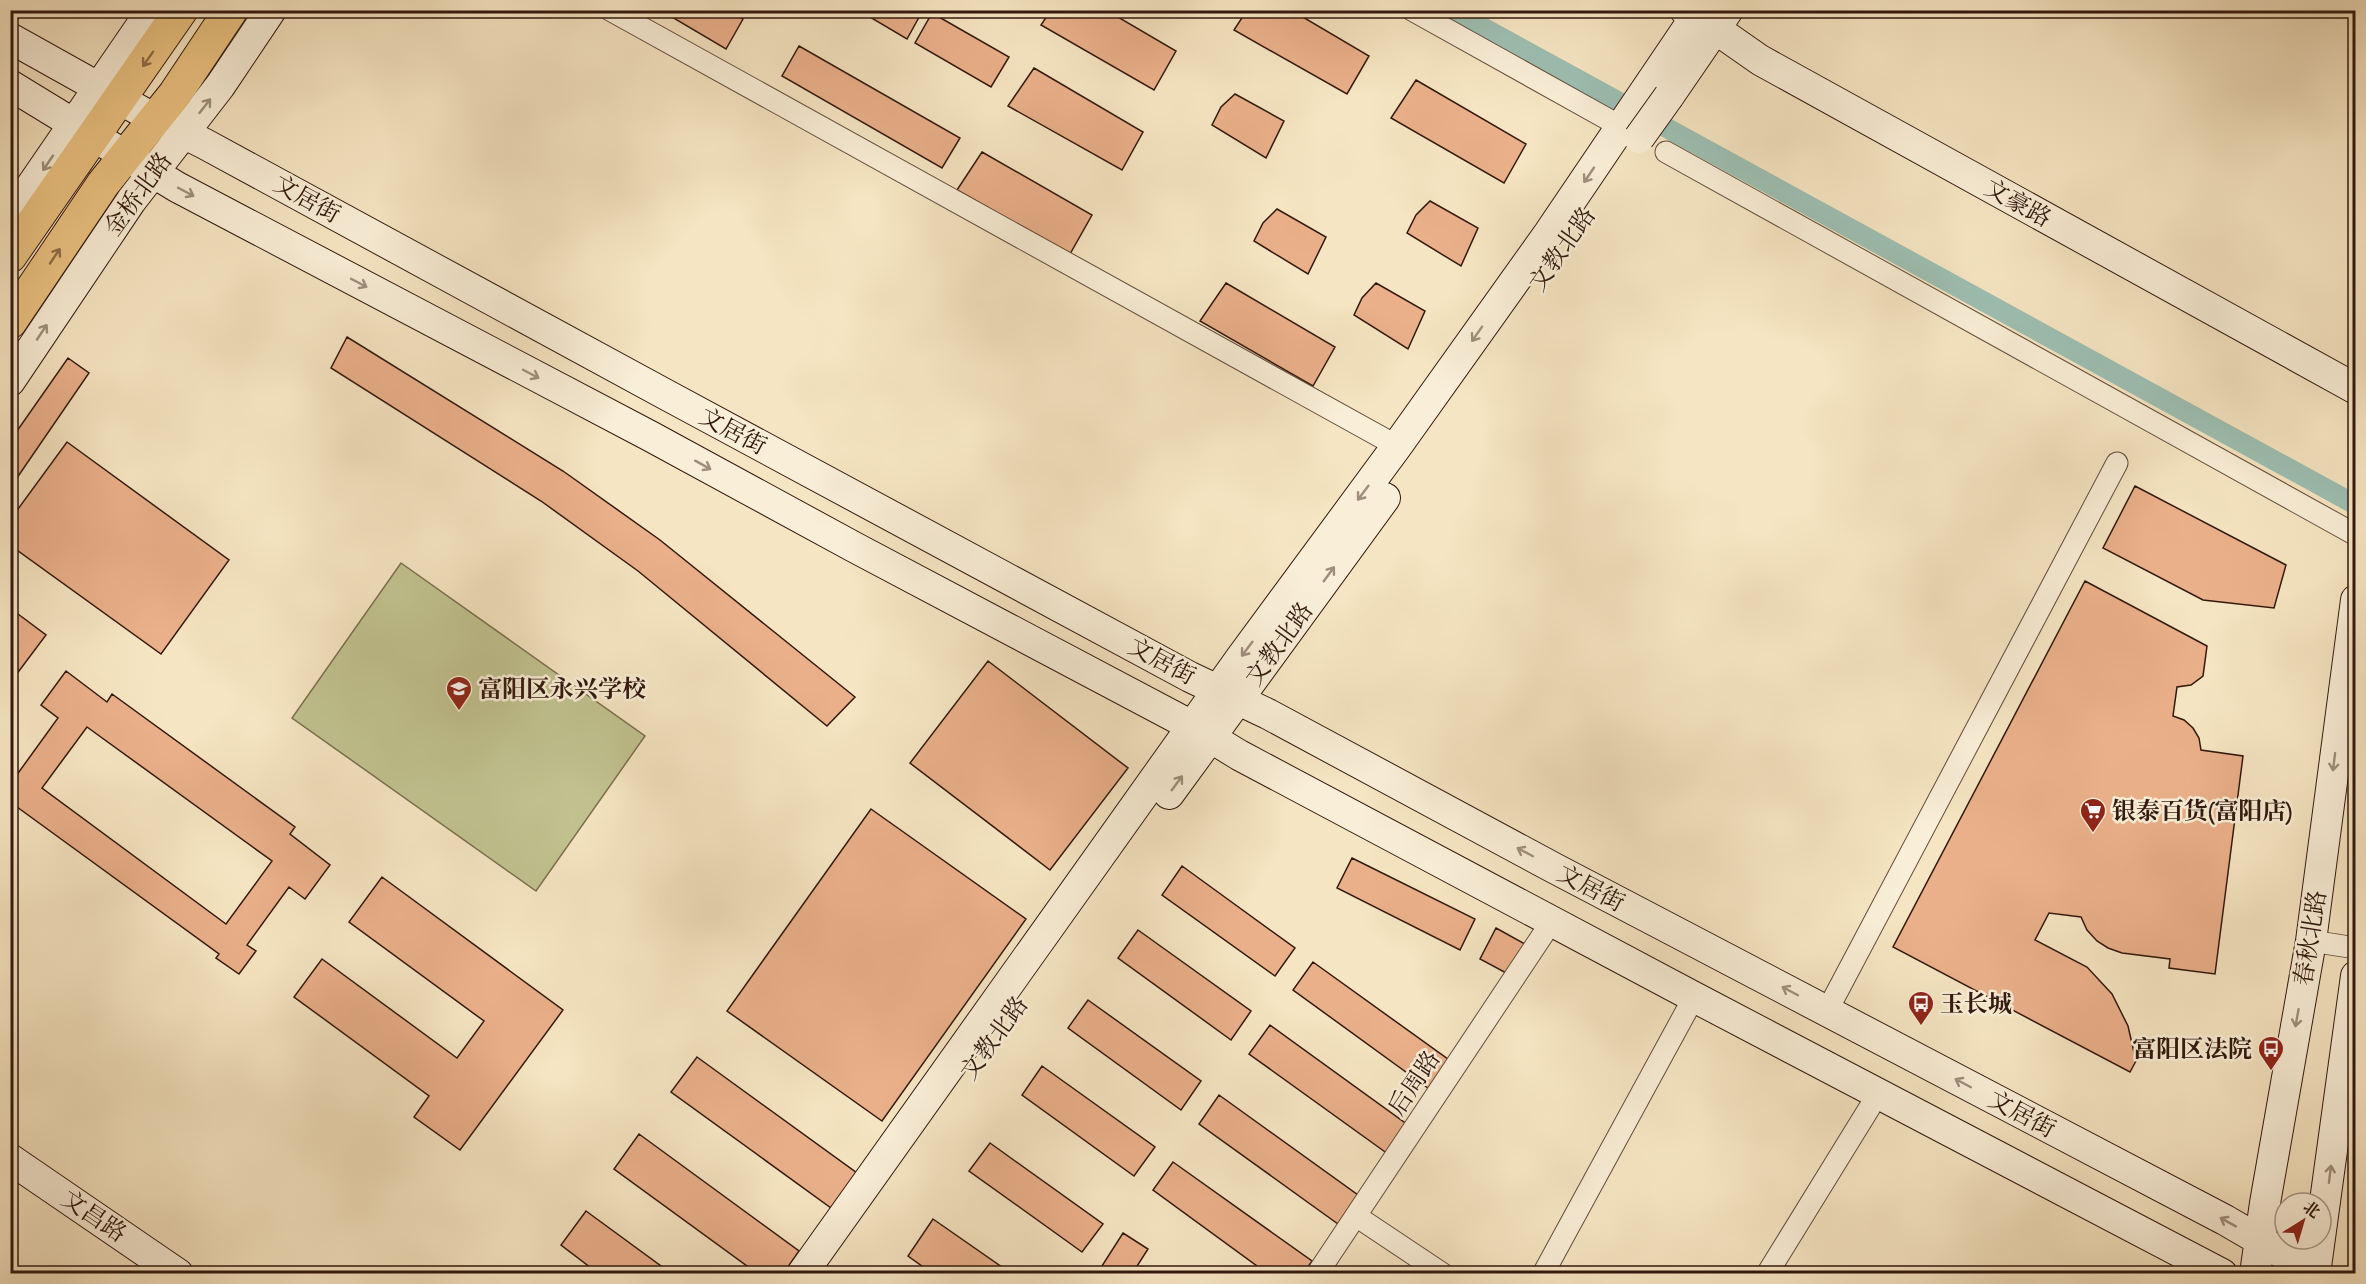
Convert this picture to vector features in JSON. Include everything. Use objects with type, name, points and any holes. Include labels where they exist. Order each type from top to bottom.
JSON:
[{"type":"main road","points":[[110,93],[152,10]]},
{"type":"main road","points":[[10,217],[83,130],[110,93],[181,10]]},
{"type":"main road","name":"金桥北路","points":[[10,381],[131,201],[153,173],[169,126],[231,10]]},
{"type":"main road","name":"金桥北路","points":[[10,322],[124,156],[169,126],[220,86],[271,10]]},
{"type":"main road","name":"文教北路","points":[[802,1274],[1227,696],[1398,446],[1549,233],[1624,129],[1660,90],[1703,21]]},
{"type":"main road","name":"文豪路","points":[[1703,21],[1760,60],[2355,389]]},
{"type":"main road","name":"文豪路","points":[[1703,21],[1751,73],[2355,409]]},
{"type":"main road","name":"文居街","points":[[10,38],[1227,696],[1268,714],[1544,863],[2260,1240],[2316,1273]]},
{"type":"main road","name":"文居街","points":[[10,85],[153,173],[1694,997],[2222,1274]]},
{"type":"main road","name":"文教北路","points":[[1227,696],[1445,414],[1624,129]]},
{"type":"main road","points":[[10,256],[83,130]]},
{"type":"main road","name":"春秋北路","points":[[2255,1274],[2265,1203],[2311,940],[2355,600]]},
{"type":"main road","name":"文教北路","points":[[824,1274],[1201,732]]},
{"type":"main road","points":[[2316,1273],[2355,976]]},
{"type":"main road","name":"文昌路","points":[[10,1159],[178,1274]]},
{"type":"main road","points":[[2126,1223],[2148,1225],[2164,1222],[2169,1209],[2144,1179]]},
{"type":"street","points":[[610,10],[1398,446]]},
{"type":"street","points":[[1412,10],[1624,129]]},
{"type":"street","points":[[1666,152],[2355,535]]},
{"type":"street","points":[[1827,1011],[2117,463]]},
{"type":"street","name":"后周路","points":[[1317,1274],[1552,921]]},
{"type":"street","points":[[2311,940],[2355,948]]},
{"type":"street","points":[[1543,1274],[1694,997]]},
{"type":"street","points":[[1767,1274],[1878,1094]]},
{"type":"street","points":[[1356,1215],[1443,1274]]},
{"type":"green space","points":[[401,563],[645,736],[536,891],[292,718]]},
{"type":"building","points":[[660,10],[729,10],[743,19],[726,49]]},
{"type":"building","points":[[858,10],[923,10],[907,39]]},
{"type":"building","points":[[1051,10],[1106,10],[1176,51],[1154,90],[1041,25]]},
{"type":"building","points":[[1247,10],[1291,10],[1369,56],[1347,94],[1234,30]]},
{"type":"building","points":[[932,13],[1009,57],[991,87],[915,43]]},
{"type":"building","points":[[799,46],[960,138],[942,168],[782,76]]},
{"type":"building","points":[[1034,68],[1143,132],[1122,170],[1008,106]]},
{"type":"building","points":[[1416,80],[1526,144],[1504,183],[1391,118]]},
{"type":"building","points":[[1235,94],[1284,121],[1266,158],[1212,125],[1221,107]]},
{"type":"building","points":[[982,152],[1092,215],[1070,254],[957,190]]},
{"type":"building","points":[[1430,201],[1478,228],[1461,266],[1407,233],[1416,215]]},
{"type":"building","points":[[1277,209],[1326,237],[1308,274],[1254,241],[1263,223]]},
{"type":"building","points":[[1226,283],[1335,347],[1313,386],[1200,321]]},
{"type":"building","points":[[1376,283],[1425,311],[1408,349],[1354,315],[1362,298]]},
{"type":"building","points":[[347,337],[563,471],[660,540],[855,697],[827,726],[638,571],[541,501],[331,368]]},
{"type":"building","points":[[68,358],[89,373],[10,488],[10,441]]},
{"type":"building","points":[[67,442],[229,560],[161,654],[10,545],[10,520]]},
{"type":"building","points":[[2135,486],[2286,565],[2274,608],[2203,600],[2103,548]]},
{"type":"building","name":"银泰百货(富阳店)","points":[[2085,581],[2207,646],[2203,676],[2191,685],[2177,687],[2173,716],[2184,720],[2193,728],[2199,738],[2201,750],[2243,756],[2215,974],[2169,968],[2170,959],[2122,953],[2108,948],[2097,941],[2087,930],[2081,917],[2049,913],[2035,940],[2087,967],[2112,994],[2128,1026],[2136,1061],[2130,1072],[1893,947]]},
{"type":"building","points":[[10,608],[46,635],[10,683]]},
{"type":"building","points":[[988,661],[1128,768],[1050,870],[910,763]]},
{"type":"building","points":[[66,671],[107,702],[112,694],[295,827],[290,834],[330,865],[305,899],[289,887],[247,945],[256,951],[239,974],[216,958],[219,954],[17,807],[15,810],[10,807],[10,771],[16,776],[58,718],[41,705]],"holes":[[[87,727],[272,861],[226,924],[42,788]]]},
{"type":"building","points":[[871,809],[1026,919],[882,1121],[727,1011]]},
{"type":"building","points":[[1352,858],[1475,919],[1460,950],[1337,888]]},
{"type":"building","points":[[1182,866],[1295,948],[1275,976],[1162,895]]},
{"type":"building","points":[[382,877],[563,1010],[460,1150],[414,1117],[429,1096],[294,997],[322,959],[457,1058],[484,1021],[349,922]]},
{"type":"building","points":[[1496,928],[1525,944],[1508,974],[1480,959]]},
{"type":"building","points":[[1138,930],[1251,1011],[1231,1040],[1118,958]]},
{"type":"building","points":[[1313,962],[1452,1062],[1432,1091],[1293,990]]},
{"type":"building","points":[[1088,1000],[1201,1081],[1181,1110],[1068,1028]]},
{"type":"building","points":[[1270,1025],[1408,1125],[1388,1154],[1249,1054]]},
{"type":"building","points":[[697,1057],[857,1173],[831,1208],[671,1092]]},
{"type":"building","points":[[1042,1066],[1155,1147],[1134,1176],[1022,1095]]},
{"type":"building","points":[[1219,1095],[1358,1195],[1338,1224],[1199,1124]]},
{"type":"building","points":[[639,1134],[799,1251],[783,1274],[758,1274],[614,1169]]},
{"type":"building","points":[[990,1143],[1103,1224],[1082,1252],[969,1171]]},
{"type":"building","points":[[1173,1162],[1312,1261],[1303,1274],[1268,1274],[1153,1190]]},
{"type":"building","points":[[586,1211],[672,1274],[599,1274],[561,1245]]},
{"type":"building","points":[[933,1219],[1012,1274],[933,1274],[908,1256]]},
{"type":"building","points":[[1123,1233],[1148,1249],[1132,1274],[1107,1274],[1100,1269]]},
{"type":"waterway","points":[[1451,10],[2356,505]]},
{"type":"place","name":"富阳区永兴学校","points":[[459,712]]},
{"type":"place","name":"银泰百货(富阳店)","points":[[2093,834]]},
{"type":"place","name":"玉长城","points":[[1921,1027]]},
{"type":"place","name":"富阳区法院","points":[[2271,1072]]}]
